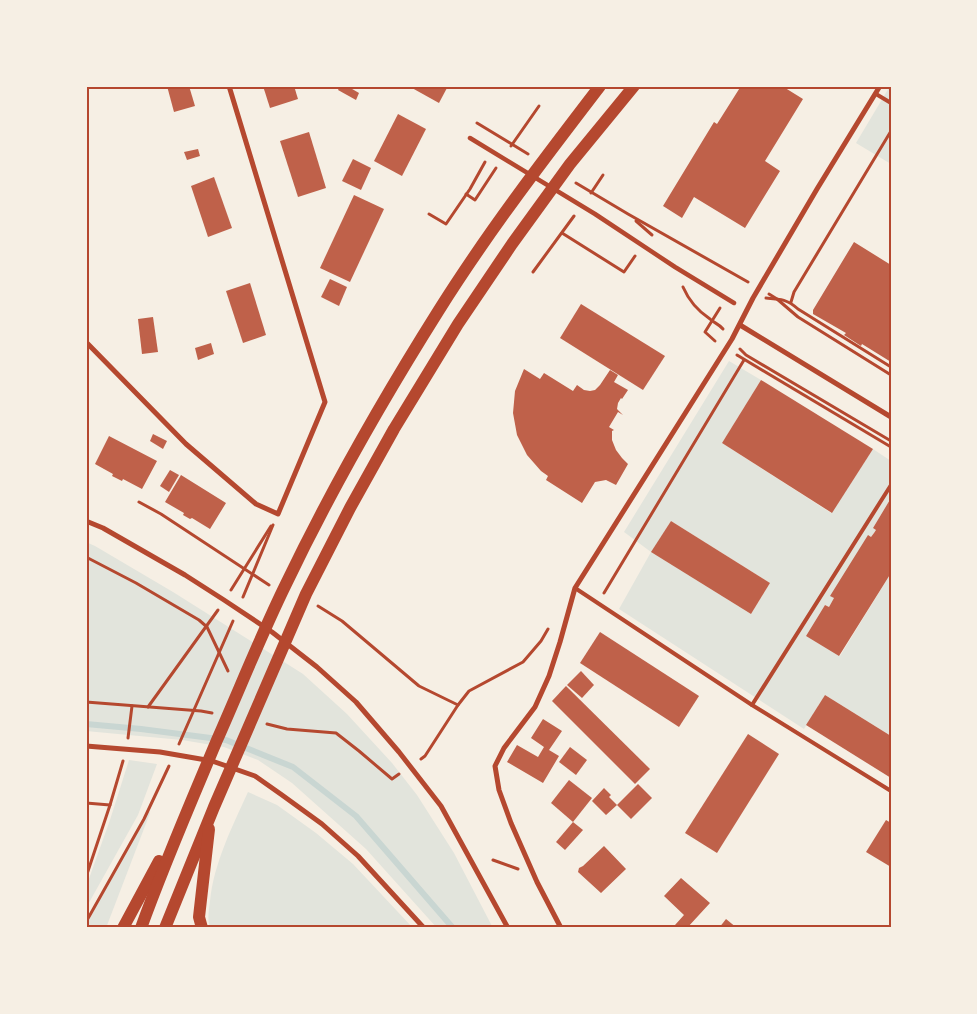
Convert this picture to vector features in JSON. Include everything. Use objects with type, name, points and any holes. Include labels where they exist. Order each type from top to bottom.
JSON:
[{"type":"main road","points":[[123,928],[192,798],[279,586],[374,418],[439,310],[491,232],[600,86]]},
{"type":"main road","points":[[165,928],[212,810],[306,594],[350,508],[394,429],[458,324],[512,244],[570,164],[634,86]]},
{"type":"main road","points":[[202,928],[199,917],[212,810]]},
{"type":"main road","points":[[141,928],[185,813]]},
{"type":"street","points":[[86,342],[186,444],[256,504],[278,514],[325,402],[229,86]]},
{"type":"street","points":[[561,928],[532,870],[512,823],[499,790],[495,766],[504,748],[535,707],[549,676],[575,588],[740,325],[753,298],[880,86]]},
{"type":"street","points":[[470,138],[734,302]]},
{"type":"street","points":[[740,325],[891,417]]},
{"type":"street","points":[[86,521],[103,528],[185,575],[272,632],[317,667],[356,702],[441,806],[508,928]]},
{"type":"street","points":[[86,746],[160,752],[212,761],[255,776],[322,824],[358,856],[424,928]]},
{"type":"lane","points":[[876,94],[891,103]]},
{"type":"lane","points":[[752,705],[891,485]]},
{"type":"lane","points":[[575,588],[752,705],[891,792]]},
{"type":"path","points":[[508,151],[540,106]]},
{"type":"path","points":[[478,123],[502,138]]},
{"type":"path","points":[[791,302],[794,292],[891,131]]},
{"type":"path","points":[[466,194],[475,200],[498,166]]},
{"type":"path","points":[[429,214],[446,224],[478,174]]},
{"type":"path","points":[[588,197],[603,175]]},
{"type":"path","points":[[603,200],[628,214]]},
{"type":"path","points":[[533,272],[578,211]]},
{"type":"path","points":[[562,233],[624,272],[642,245]]},
{"type":"path","points":[[726,298],[705,332],[725,349],[891,448]]},
{"type":"path","points":[[753,298],[777,299],[791,302],[798,309],[891,367]]},
{"type":"path","points":[[598,603],[744,360]]},
{"type":"path","points":[[139,502],[162,514],[245,569],[279,586]]},
{"type":"path","points":[[86,702],[148,707],[207,627],[278,514]]},
{"type":"path","points":[[240,606],[278,514]]},
{"type":"path","points":[[86,558],[174,605],[207,627]]},
{"type":"path","points":[[317,606],[342,621],[419,686],[458,705]]},
{"type":"path","points":[[177,748],[236,614]]},
{"type":"path","points":[[272,725],[287,729],[336,733],[392,779],[425,756],[469,691],[523,662],[541,641],[550,626]]},
{"type":"path","points":[[129,735],[132,706]]},
{"type":"path","points":[[86,877],[123,759]]},
{"type":"path","points":[[86,922],[144,818],[169,766]]},
{"type":"path","points":[[86,803],[110,805]]},
{"type":"path","points":[[493,860],[517,868],[532,870]]},
{"type":"shaded area","points":[[891,86],[891,164],[856,143]]},
{"type":"shaded area","points":[[729,361],[761,380],[722,443],[831,513],[873,449],[891,461],[891,498],[873,528],[876,530],[871,537],[868,536],[831,596],[834,598],[829,607],[825,605],[806,636],[840,656],[891,573],[891,736],[825,695],[804,729],[619,609],[651,552],[624,532]],"holes":[[[671,521],[770,583],[751,614],[652,552]]]},
{"type":"shaded area","points":[[86,542],[173,592],[303,674],[347,714],[392,763],[417,795],[454,853],[493,928],[437,928],[366,849],[292,783],[258,760],[224,747],[182,740],[86,731]]},
{"type":"shaded area","points":[[129,760],[157,764],[138,815],[86,908],[86,887]]},
{"type":"shaded area","points":[[248,792],[277,805],[316,833],[353,864],[412,927],[210,928],[209,911],[215,873],[224,845]]},
{"type":"shaded area","points":[[149,811],[150,813],[106,928],[86,928],[86,925]]},
{"type":"building","points":[[167,86],[189,86],[195,106],[174,112]]},
{"type":"building","points":[[263,86],[294,86],[298,99],[270,108]]},
{"type":"building","points":[[340,86],[347,86],[359,93],[356,100],[338,90]]},
{"type":"building","points":[[413,86],[448,86],[439,103],[412,88]]},
{"type":"building","points":[[741,86],[782,86],[803,99],[765,161],[780,171],[745,228],[694,197],[682,218],[663,206],[714,122],[717,124]]},
{"type":"building","points":[[398,114],[426,129],[402,176],[374,161]]},
{"type":"building","points":[[309,132],[326,188],[298,197],[280,141]]},
{"type":"building","points":[[198,149],[200,156],[187,160],[184,152]]},
{"type":"building","points":[[353,159],[371,168],[361,190],[342,181]]},
{"type":"building","points":[[214,177],[232,228],[208,237],[191,186]]},
{"type":"building","points":[[354,195],[384,209],[350,282],[320,268]]},
{"type":"building","points":[[854,242],[891,265],[891,362],[862,344],[861,346],[844,335],[846,333],[813,314],[813,310]]},
{"type":"building","points":[[330,279],[347,287],[339,306],[321,297]]},
{"type":"building","points":[[250,283],[266,335],[243,343],[226,291]]},
{"type":"building","points":[[581,304],[665,356],[643,390],[560,338]]},
{"type":"building","points":[[153,317],[158,352],[142,354],[138,319]]},
{"type":"building","points":[[211,343],[214,354],[198,360],[195,348]]},
{"type":"building","points":[[524,369],[540,379],[544,373],[573,391],[577,385],[584,390],[595,390],[610,370],[618,375],[614,382],[628,390],[618,403],[617,409],[623,415],[618,412],[609,427],[614,430],[612,431],[612,440],[616,450],[628,464],[616,485],[606,480],[595,482],[582,503],[546,480],[548,476],[527,455],[517,435],[513,413],[515,391]]},
{"type":"building","points":[[761,380],[873,449],[832,513],[722,443]]},
{"type":"building","points":[[153,434],[167,441],[163,449],[150,441]]},
{"type":"building","points":[[109,436],[157,461],[142,489],[123,479],[122,481],[112,476],[113,474],[95,464]]},
{"type":"building","points":[[170,470],[179,475],[169,492],[160,486]]},
{"type":"building","points":[[181,475],[226,503],[210,529],[183,515],[184,513],[165,502]]},
{"type":"building","points":[[891,498],[891,573],[839,656],[806,636],[825,605],[829,607],[834,598],[830,596],[868,535],[871,537],[876,530],[873,528]]},
{"type":"building","points":[[671,521],[770,583],[751,614],[651,552]]},
{"type":"building","points":[[600,632],[699,696],[679,727],[580,663]]},
{"type":"building","points":[[581,671],[594,685],[582,698],[567,685]]},
{"type":"building","points":[[566,686],[650,769],[635,784],[552,701]]},
{"type":"building","points":[[825,695],[891,736],[891,778],[806,725]]},
{"type":"building","points":[[543,719],[562,731],[549,750],[559,756],[543,783],[507,762],[517,745],[538,757],[544,747],[531,738]]},
{"type":"building","points":[[748,734],[779,754],[717,853],[685,833]]},
{"type":"building","points":[[570,747],[587,760],[576,775],[559,762]]},
{"type":"building","points":[[569,780],[592,798],[573,822],[551,803]]},
{"type":"building","points":[[638,784],[652,798],[631,819],[617,805]]},
{"type":"building","points":[[604,788],[617,805],[606,815],[592,801]]},
{"type":"building","points":[[886,820],[891,823],[891,867],[866,852]]},
{"type":"building","points":[[573,822],[583,830],[565,850],[556,842]]},
{"type":"building","points":[[604,846],[626,869],[601,893],[578,872],[579,868]]},
{"type":"building","points":[[681,878],[710,903],[687,928],[677,928],[675,925],[684,915],[664,896]]},
{"type":"building","points":[[726,919],[737,928],[719,928]]},
{"type":"waterway","points":[[86,724],[226,740],[293,767],[356,816],[453,928]]}]
